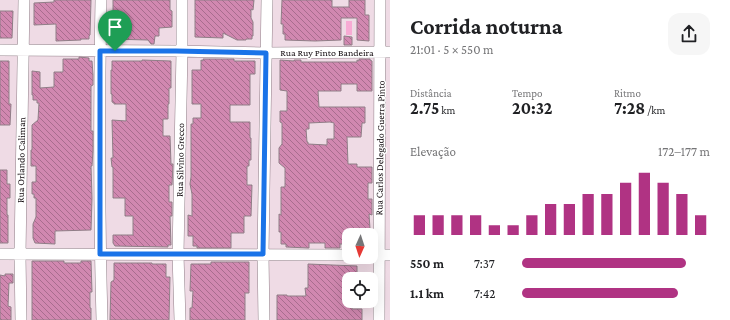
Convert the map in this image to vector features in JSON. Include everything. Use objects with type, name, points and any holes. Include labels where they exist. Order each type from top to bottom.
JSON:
[{"type":"street","name":"Rua Orlando Caliman","points":[[21,320],[20,255],[24,0]]},
{"type":"street","points":[[101,0],[100,254],[102,320]]},
{"type":"street","name":"Rua Silvino Grecco","points":[[180,320],[178,254],[182,0]]},
{"type":"street","points":[[264,320],[263,254],[267,0]]},
{"type":"street","name":"Rua Carlos Delegado Guerra Pinto","points":[[378,320],[385,52],[380,0]]},
{"type":"street","name":"Rua Ruy Pinto Bandeira","points":[[0,50],[266,53],[385,52]]},
{"type":"street","points":[[0,254],[342,255]]},
{"type":"shaded area","points":[[346,21],[352,21],[352,35],[346,35]]},
{"type":"building","points":[[54,0],[91,0],[89,39],[56,41],[56,24],[34,25],[34,3],[54,2]]},
{"type":"building","points":[[113,0],[170,0],[172,27],[159,28],[159,36],[155,36],[154,44],[151,44],[148,40],[108,39],[108,26],[113,26]]},
{"type":"building","points":[[195,0],[254,0],[253,10],[251,9],[251,18],[253,22],[252,39],[237,40],[223,33],[223,38],[195,37]]},
{"type":"building","points":[[282,0],[332,0],[332,7],[349,7],[349,0],[365,0],[365,15],[369,15],[369,41],[357,40],[357,18],[341,18],[341,40],[285,40],[285,34],[283,34],[283,24],[281,24]]},
{"type":"building","points":[[0,11],[13,11],[12,38],[0,38]]},
{"type":"building","points":[[344,36],[352,37],[352,45],[344,45]]},
{"type":"building","points":[[79,57],[89,58],[89,61],[92,61],[93,75],[93,85],[91,86],[91,131],[93,131],[93,150],[91,166],[91,230],[55,231],[55,244],[35,243],[33,238],[33,224],[36,217],[36,198],[34,198],[34,194],[32,194],[32,182],[36,182],[36,166],[31,166],[31,150],[32,125],[38,120],[39,103],[37,103],[37,100],[33,100],[32,71],[40,72],[40,88],[54,87],[54,72],[63,72],[63,59],[79,59]]},
{"type":"building","points":[[203,59],[255,61],[255,74],[250,74],[250,105],[230,105],[230,122],[250,122],[251,160],[249,160],[249,166],[247,166],[247,185],[252,185],[251,216],[244,216],[244,233],[231,233],[231,248],[197,248],[197,246],[193,246],[193,236],[188,236],[188,215],[192,216],[192,194],[190,184],[191,124],[193,124],[193,118],[201,118],[201,104],[192,104],[192,70],[201,70],[201,60],[203,61]]},
{"type":"building","points":[[370,59],[372,61],[372,91],[357,91],[357,84],[341,84],[341,91],[318,91],[319,107],[365,107],[365,123],[362,123],[361,137],[347,137],[348,164],[357,164],[357,167],[372,167],[372,183],[368,183],[368,199],[372,199],[372,215],[369,214],[370,228],[342,228],[342,244],[340,244],[340,248],[325,248],[325,243],[309,243],[309,248],[286,247],[286,244],[281,244],[281,232],[279,232],[279,214],[281,215],[281,187],[285,187],[285,168],[279,163],[279,148],[282,144],[282,123],[280,122],[280,111],[287,111],[287,91],[280,90],[280,60],[301,60],[301,62],[357,62],[357,60]],"holes":[[[309,123],[334,123],[334,139],[327,139],[327,145],[308,144],[306,129],[309,129]]]},
{"type":"building","points":[[0,61],[9,61],[9,104],[11,104],[10,125],[0,125]]},
{"type":"building","points":[[112,61],[171,61],[171,88],[169,88],[168,119],[163,119],[163,136],[170,136],[171,164],[173,164],[172,185],[169,185],[169,202],[172,202],[172,216],[170,216],[171,245],[168,245],[168,247],[115,246],[113,243],[113,235],[133,235],[133,216],[125,216],[125,198],[113,198],[113,167],[111,158],[113,158],[112,120],[126,121],[126,104],[114,104],[112,102]]},
{"type":"building","points":[[0,170],[7,170],[7,184],[10,184],[10,198],[7,198],[8,243],[0,243]]},
{"type":"building","points":[[32,261],[64,261],[64,263],[81,263],[81,261],[91,261],[91,320],[32,320]]},
{"type":"building","points":[[211,262],[249,262],[249,293],[245,293],[245,320],[190,320],[190,308],[192,308],[193,291],[190,291],[191,264],[211,264]]},
{"type":"building","points":[[114,263],[166,264],[166,277],[170,277],[169,320],[110,320],[111,282],[114,280]]},
{"type":"building","points":[[308,264],[357,266],[357,272],[342,272],[342,308],[362,309],[362,320],[277,320],[277,295],[306,296],[305,288],[308,288]]},
{"type":"building","points":[[5,274],[13,274],[13,283],[9,283],[8,306],[11,307],[11,320],[0,320],[0,275],[5,276]]},
{"type":"route","points":[[100,51],[115,51],[266,53],[263,254],[100,254],[100,51]]}]
